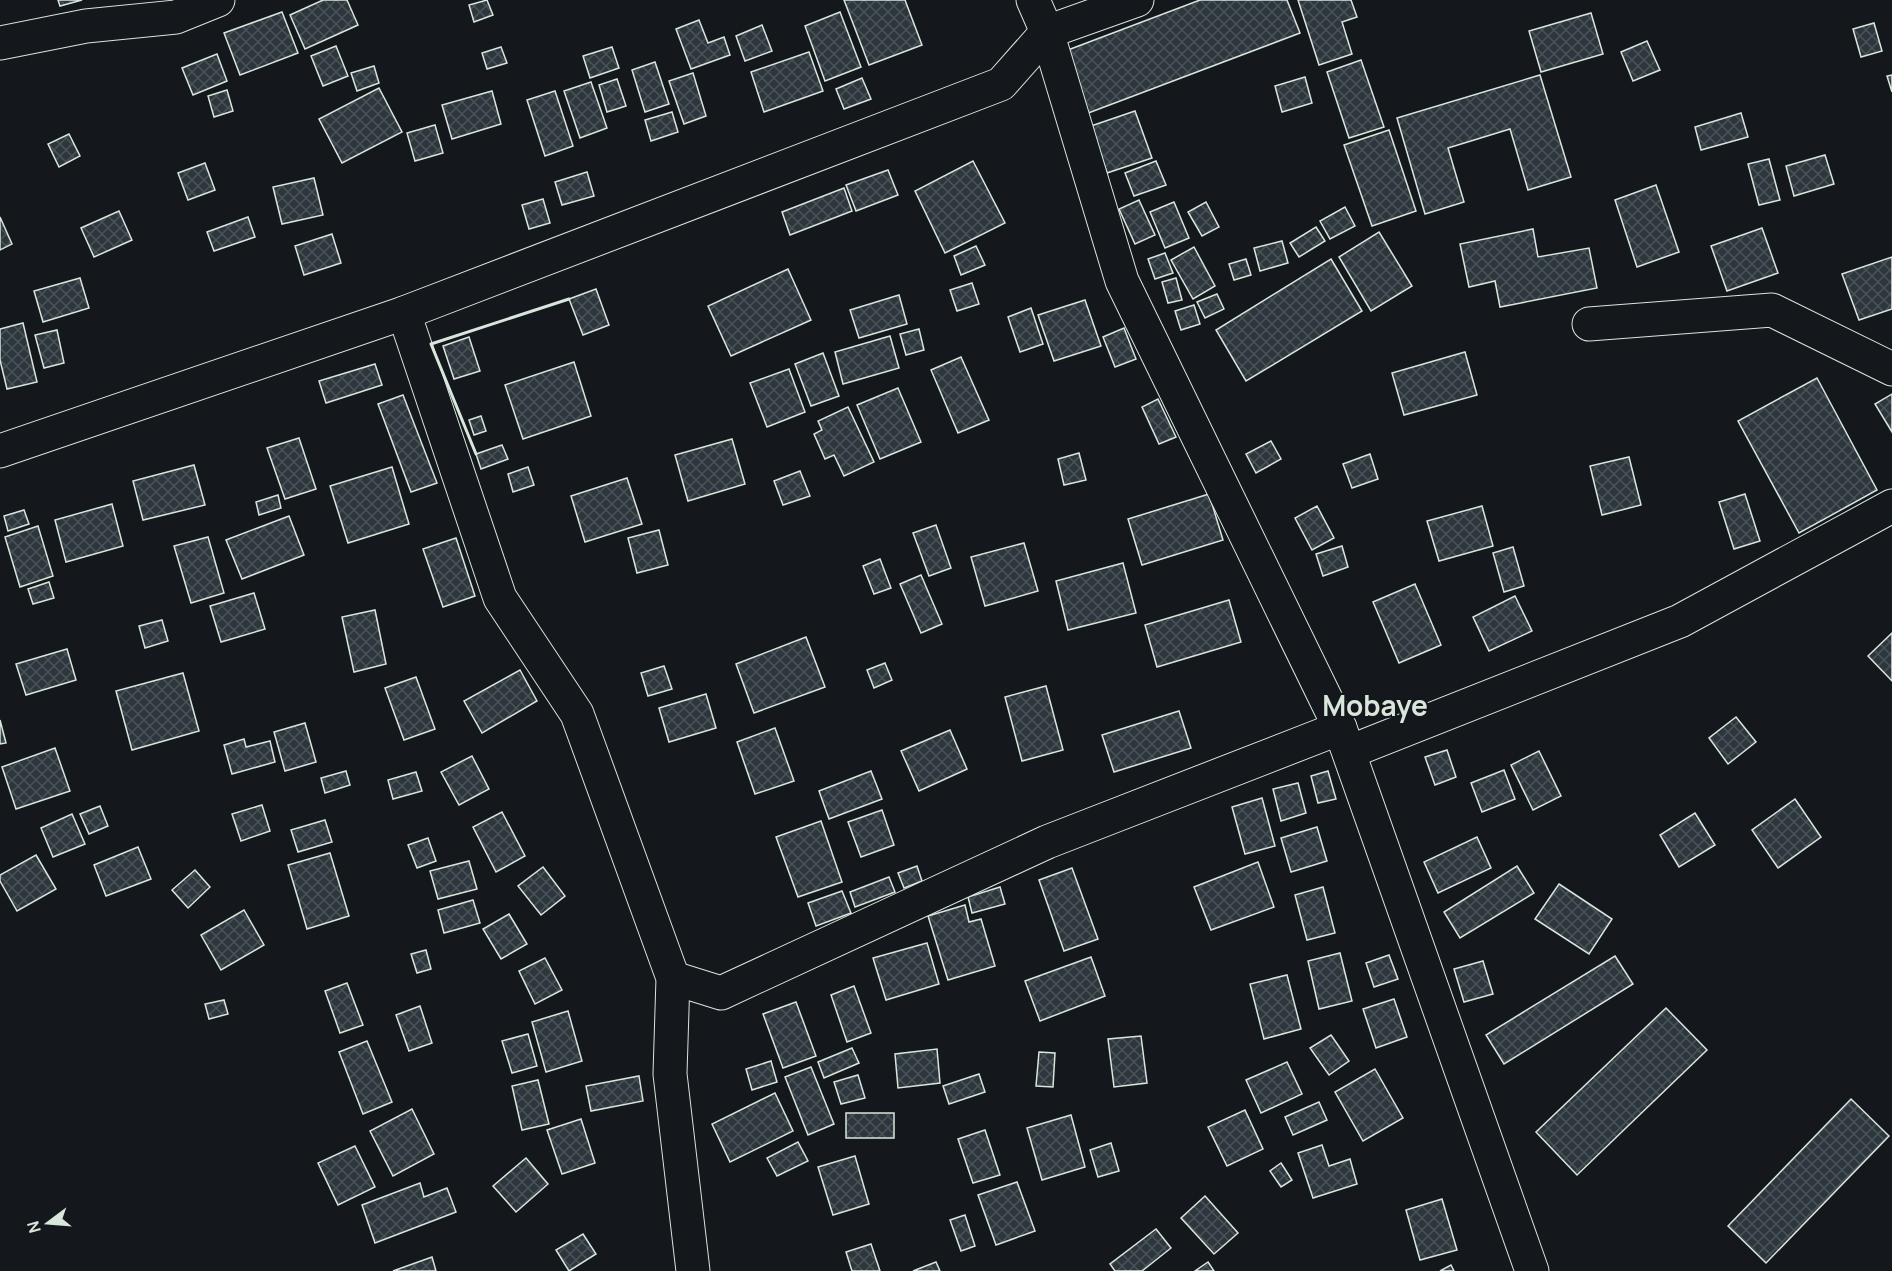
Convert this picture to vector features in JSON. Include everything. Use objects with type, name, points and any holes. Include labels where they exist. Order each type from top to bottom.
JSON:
[{"type":"street","points":[[0,43],[86,26],[176,17],[218,0]]},
{"type":"street","points":[[1033,0],[1047,32],[1122,281],[1344,740],[1532,1271]]},
{"type":"street","points":[[0,451],[404,313],[1001,84],[1047,32],[1137,0]]},
{"type":"street","points":[[1589,324],[1772,310],[1892,369]]},
{"type":"street","points":[[404,313],[500,598],[577,714],[673,978],[669,1074],[693,1271]]},
{"type":"street","points":[[673,978],[721,993],[1047,842],[1680,621],[1892,506]]},
{"type":"building","points":[[58,0],[82,0],[60,6]]},
{"type":"building","points":[[323,0],[347,0],[358,25],[305,49],[290,15]]},
{"type":"building","points":[[487,0],[493,15],[474,22],[469,5]]},
{"type":"building","points":[[844,0],[905,0],[922,45],[869,65]]},
{"type":"building","points":[[1200,0],[1287,0],[1300,33],[1083,115],[1060,53]]},
{"type":"building","points":[[1298,0],[1351,0],[1357,17],[1342,22],[1352,54],[1319,65]]},
{"type":"building","points":[[282,12],[298,53],[240,75],[224,33]]},
{"type":"building","points":[[840,12],[861,67],[825,81],[805,26]]},
{"type":"building","points":[[1591,13],[1603,54],[1541,72],[1529,31]]},
{"type":"building","points":[[699,20],[708,43],[724,37],[730,55],[691,69],[676,29]]},
{"type":"building","points":[[1874,23],[1882,51],[1861,57],[1853,29]]},
{"type":"building","points":[[762,25],[772,51],[745,61],[736,36]]},
{"type":"building","points":[[1647,41],[1660,70],[1633,81],[1621,52]]},
{"type":"building","points":[[336,46],[348,76],[323,86],[311,56]]},
{"type":"building","points":[[501,47],[507,63],[487,69],[482,53]]},
{"type":"building","points":[[612,47],[619,68],[590,78],[583,56]]},
{"type":"building","points":[[809,52],[823,91],[764,112],[751,72]]},
{"type":"building","points":[[217,54],[227,81],[193,95],[182,68]]},
{"type":"building","points":[[1361,60],[1384,127],[1349,138],[1327,72]]},
{"type":"building","points":[[655,62],[669,104],[645,112],[632,70]]},
{"type":"building","points":[[374,66],[379,83],[357,91],[351,73]]},
{"type":"building","points":[[693,73],[706,116],[684,124],[669,81]]},
{"type":"building","points":[[1540,75],[1571,177],[1528,190],[1510,129],[1448,148],[1464,202],[1425,214],[1397,118]]},
{"type":"building","points":[[1892,75],[1892,92],[1887,76]]},
{"type":"building","points":[[1305,77],[1312,103],[1282,112],[1275,86]]},
{"type":"building","points":[[862,78],[871,99],[844,109],[836,89]]},
{"type":"building","points":[[617,79],[626,106],[607,112],[599,85]]},
{"type":"building","points":[[591,82],[607,128],[580,138],[564,91]]},
{"type":"building","points":[[379,88],[402,132],[342,163],[319,119]]},
{"type":"building","points":[[227,90],[233,111],[214,117],[208,96]]},
{"type":"building","points":[[492,91],[501,124],[452,139],[442,105]]},
{"type":"building","points":[[555,91],[573,146],[545,156],[527,100]]},
{"type":"building","points":[[1135,111],[1152,158],[1107,173],[1091,126]]},
{"type":"building","points":[[672,112],[678,132],[651,141],[645,120]]},
{"type":"building","points":[[1741,113],[1748,137],[1701,150],[1695,127]]},
{"type":"building","points":[[435,125],[443,153],[415,161],[407,133]]},
{"type":"building","points":[[1389,130],[1416,211],[1372,226],[1344,145]]},
{"type":"building","points":[[69,134],[80,156],[59,167],[48,144]]},
{"type":"building","points":[[1825,155],[1834,184],[1794,196],[1786,166]]},
{"type":"building","points":[[1769,159],[1780,200],[1759,205],[1748,164]]},
{"type":"building","points":[[973,161],[1005,223],[945,253],[915,191]]},
{"type":"building","points":[[1156,161],[1166,185],[1134,196],[1125,173]]},
{"type":"building","points":[[205,163],[215,190],[188,200],[178,173]]},
{"type":"building","points":[[888,170],[898,195],[856,211],[846,185]]},
{"type":"building","points":[[587,172],[594,196],[562,205],[555,182]]},
{"type":"building","points":[[314,178],[323,215],[282,224],[273,187]]},
{"type":"building","points":[[1656,185],[1679,252],[1637,267],[1615,200]]},
{"type":"building","points":[[844,188],[852,211],[790,235],[782,212]]},
{"type":"building","points":[[543,199],[550,223],[529,229],[522,205]]},
{"type":"building","points":[[1139,200],[1155,235],[1135,244],[1119,209]]},
{"type":"building","points":[[1174,202],[1189,238],[1165,248],[1150,212]]},
{"type":"building","points":[[1206,202],[1219,227],[1202,236],[1188,212]]},
{"type":"building","points":[[1345,207],[1355,226],[1330,239],[1320,221]]},
{"type":"building","points":[[119,211],[132,240],[94,257],[81,228]]},
{"type":"building","points":[[0,217],[12,244],[0,250]]},
{"type":"building","points":[[248,217],[255,237],[214,251],[207,232]]},
{"type":"building","points":[[1316,227],[1325,241],[1299,257],[1290,243]]},
{"type":"building","points":[[1762,228],[1778,273],[1727,291],[1711,246]]},
{"type":"building","points":[[1533,229],[1538,257],[1589,248],[1597,288],[1500,307],[1495,281],[1469,287],[1460,244]]},
{"type":"building","points":[[1379,232],[1412,286],[1371,311],[1339,257]]},
{"type":"building","points":[[332,234],[341,263],[304,275],[295,246]]},
{"type":"building","points":[[1282,241],[1288,263],[1260,271],[1254,248]]},
{"type":"building","points":[[976,246],[985,265],[961,275],[954,256]]},
{"type":"building","points":[[1194,247],[1215,286],[1193,299],[1171,260]]},
{"type":"building","points":[[1165,253],[1173,273],[1155,279],[1148,259]]},
{"type":"building","points":[[1892,257],[1892,309],[1859,320],[1842,274]]},
{"type":"building","points":[[1246,259],[1251,275],[1234,280],[1229,264]]},
{"type":"building","points":[[1331,259],[1362,311],[1246,381],[1216,330]]},
{"type":"building","points":[[788,269],[811,320],[731,356],[708,306]]},
{"type":"building","points":[[80,278],[89,308],[43,322],[34,291]]},
{"type":"building","points":[[1176,278],[1182,300],[1168,303],[1162,282]]},
{"type":"building","points":[[972,283],[979,304],[957,311],[950,290]]},
{"type":"building","points":[[596,289],[609,325],[583,335],[569,299]]},
{"type":"building","points":[[1217,294],[1224,309],[1205,318],[1197,302]]},
{"type":"building","points":[[899,295],[907,324],[859,338],[850,310]]},
{"type":"building","points":[[1085,300],[1101,346],[1054,361],[1038,315]]},
{"type":"building","points":[[1194,305],[1200,324],[1181,330],[1175,311]]},
{"type":"building","points":[[1031,308],[1043,344],[1020,352],[1008,317]]},
{"type":"building","points":[[23,323],[37,382],[7,389],[0,360],[0,329]]},
{"type":"building","points":[[1124,328],[1136,359],[1115,367],[1103,337]]},
{"type":"building","points":[[919,329],[924,350],[906,355],[900,334]]},
{"type":"building","points":[[57,330],[64,363],[44,368],[35,335]]},
{"type":"building","points":[[890,336],[899,368],[843,384],[835,352]]},
{"type":"building","points":[[469,337],[480,371],[454,379],[443,346]]},
{"type":"building","points":[[1465,352],[1477,395],[1404,415],[1392,373]]},
{"type":"building","points":[[823,353],[839,396],[811,406],[795,364]]},
{"type":"building","points":[[961,357],[989,420],[958,433],[931,370]]},
{"type":"building","points":[[574,362],[591,416],[523,439],[505,385]]},
{"type":"building","points":[[375,364],[382,385],[326,403],[319,381]]},
{"type":"building","points":[[789,369],[805,412],[767,427],[750,383]]},
{"type":"building","points":[[1817,378],[1877,490],[1799,533],[1738,421]]},
{"type":"building","points":[[898,388],[921,442],[880,459],[857,405]]},
{"type":"building","points":[[1892,394],[1892,432],[1875,404]]},
{"type":"building","points":[[403,395],[437,483],[411,492],[378,404]]},
{"type":"building","points":[[1158,399],[1176,437],[1159,444],[1142,407]]},
{"type":"building","points":[[848,407],[874,462],[844,476],[834,455],[825,459],[814,434],[822,430],[818,421]]},
{"type":"building","points":[[481,416],[486,431],[474,435],[469,420]]},
{"type":"building","points":[[299,438],[316,489],[285,499],[267,448]]},
{"type":"building","points":[[732,439],[745,484],[688,501],[675,455]]},
{"type":"building","points":[[1271,441],[1281,459],[1256,473],[1246,454]]},
{"type":"building","points":[[502,445],[508,459],[481,469],[476,454]]},
{"type":"building","points":[[1079,453],[1086,480],[1064,485],[1058,459]]},
{"type":"building","points":[[1370,454],[1378,479],[1352,488],[1343,464]]},
{"type":"building","points":[[1629,457],[1641,505],[1602,515],[1590,466]]},
{"type":"building","points":[[194,465],[205,505],[143,520],[133,481]]},
{"type":"building","points":[[392,467],[409,524],[348,543],[330,486]]},
{"type":"building","points":[[528,467],[534,485],[513,492],[508,474]]},
{"type":"building","points":[[800,471],[810,496],[783,505],[774,481]]},
{"type":"building","points":[[627,478],[642,524],[585,542],[571,496]]},
{"type":"building","points":[[1209,494],[1223,540],[1142,565],[1128,519]]},
{"type":"building","points":[[1745,494],[1760,541],[1734,549],[1719,502]]},
{"type":"building","points":[[278,495],[281,508],[259,515],[256,502]]},
{"type":"building","points":[[112,504],[123,546],[66,562],[55,520]]},
{"type":"building","points":[[1317,506],[1334,538],[1312,550],[1295,518]]},
{"type":"building","points":[[1482,506],[1493,546],[1439,561],[1427,521]]},
{"type":"building","points":[[24,510],[29,524],[8,531],[4,516]]},
{"type":"building","points":[[289,516],[304,555],[242,579],[226,540]]},
{"type":"building","points":[[936,525],[951,568],[929,576],[913,533]]},
{"type":"building","points":[[38,526],[53,576],[20,587],[5,537]]},
{"type":"building","points":[[659,530],[668,565],[637,573],[628,538]]},
{"type":"building","points":[[208,537],[224,593],[191,603],[174,546]]},
{"type":"building","points":[[456,538],[475,596],[443,607],[423,549]]},
{"type":"building","points":[[1024,543],[1038,591],[985,606],[971,557]]},
{"type":"building","points":[[1342,546],[1348,567],[1323,576],[1316,554]]},
{"type":"building","points":[[1513,547],[1524,586],[1504,592],[1493,553]]},
{"type":"building","points":[[880,559],[891,588],[874,594],[863,566]]},
{"type":"building","points":[[1123,563],[1136,613],[1068,630],[1056,581]]},
{"type":"building","points":[[921,575],[942,624],[921,633],[900,584]]},
{"type":"building","points":[[49,582],[54,598],[33,604],[28,589]]},
{"type":"building","points":[[1415,584],[1441,645],[1399,663],[1373,602]]},
{"type":"building","points":[[254,593],[265,629],[221,642],[210,606]]},
{"type":"building","points":[[1515,596],[1532,631],[1489,651],[1473,617]]},
{"type":"building","points":[[1229,600],[1241,642],[1157,667],[1145,625]]},
{"type":"building","points":[[375,610],[386,664],[354,672],[342,617]]},
{"type":"building","points":[[162,620],[168,641],[145,648],[139,626]]},
{"type":"building","points":[[1892,633],[1892,681],[1868,656]]},
{"type":"building","points":[[806,637],[825,687],[754,713],[736,664]]},
{"type":"building","points":[[67,649],[76,680],[26,695],[16,664]]},
{"type":"building","points":[[885,663],[892,680],[874,688],[867,670]]},
{"type":"building","points":[[664,666],[672,689],[648,696],[641,673]]},
{"type":"building","points":[[520,670],[537,701],[482,733],[464,701]]},
{"type":"building","points":[[183,673],[199,731],[132,750],[116,691]]},
{"type":"building","points":[[416,677],[435,729],[404,740],[385,688]]},
{"type":"building","points":[[1046,686],[1063,750],[1022,761],[1005,697]]},
{"type":"building","points":[[706,694],[716,728],[669,742],[659,708]]},
{"type":"building","points":[[1179,711],[1191,748],[1114,772],[1102,735]]},
{"type":"building","points":[[1736,717],[1756,742],[1728,764],[1709,738]]},
{"type":"building","points":[[0,720],[6,743],[0,744]]},
{"type":"building","points":[[305,723],[316,762],[285,771],[274,732]]},
{"type":"building","points":[[775,728],[794,781],[755,794],[737,742]]},
{"type":"building","points":[[950,730],[967,769],[919,791],[901,751]]},
{"type":"building","points":[[244,739],[246,747],[270,741],[275,762],[232,774],[224,745]]},
{"type":"building","points":[[55,748],[70,791],[16,809],[2,767]]},
{"type":"building","points":[[1447,750],[1456,777],[1435,785],[1425,757]]},
{"type":"building","points":[[1539,751],[1561,796],[1533,810],[1511,765]]},
{"type":"building","points":[[472,756],[489,789],[459,805],[441,772]]},
{"type":"building","points":[[1504,770],[1515,799],[1482,812],[1471,783]]},
{"type":"building","points":[[346,771],[350,785],[325,793],[321,778]]},
{"type":"building","points":[[871,771],[882,799],[829,819],[819,791]]},
{"type":"building","points":[[1328,771],[1336,799],[1318,803],[1311,776]]},
{"type":"building","points":[[416,772],[422,791],[393,799],[388,780]]},
{"type":"building","points":[[1298,783],[1306,813],[1281,821],[1273,789]]},
{"type":"building","points":[[1262,798],[1275,846],[1245,854],[1232,807]]},
{"type":"building","points":[[1795,799],[1821,837],[1778,868],[1752,830]]},
{"type":"building","points":[[262,805],[270,831],[241,841],[232,814]]},
{"type":"building","points":[[100,806],[108,826],[89,834],[80,814]]},
{"type":"building","points":[[882,810],[894,845],[861,857],[848,822]]},
{"type":"building","points":[[502,812],[525,856],[496,872],[473,827]]},
{"type":"building","points":[[1695,813],[1715,845],[1679,867],[1660,835]]},
{"type":"building","points":[[72,814],[85,844],[53,857],[41,828]]},
{"type":"building","points":[[325,820],[332,842],[298,852],[291,830]]},
{"type":"building","points":[[821,821],[842,882],[798,897],[776,837]]},
{"type":"building","points":[[1317,827],[1327,861],[1291,872],[1281,838]]},
{"type":"building","points":[[1477,837],[1491,868],[1438,893],[1424,862]]},
{"type":"building","points":[[428,838],[436,861],[417,868],[408,845]]},
{"type":"building","points":[[138,847],[151,879],[106,896],[94,865]]},
{"type":"building","points":[[330,853],[349,916],[307,929],[288,865]]},
{"type":"building","points":[[36,855],[56,889],[17,911],[0,881],[0,875]]},
{"type":"building","points":[[469,861],[477,889],[438,899],[430,871]]},
{"type":"building","points":[[1258,862],[1274,907],[1211,930],[1194,887]]},
{"type":"building","points":[[917,866],[922,881],[904,888],[898,873]]},
{"type":"building","points":[[1517,866],[1534,893],[1460,938],[1444,912]]},
{"type":"building","points":[[543,867],[565,896],[541,915],[518,886]]},
{"type":"building","points":[[1072,868],[1098,939],[1064,951],[1039,880]]},
{"type":"building","points":[[195,870],[210,887],[188,908],[172,890]]},
{"type":"building","points":[[889,877],[895,892],[855,907],[850,892]]},
{"type":"building","points":[[1559,884],[1612,919],[1589,954],[1535,919]]},
{"type":"building","points":[[1000,887],[1005,904],[972,913],[968,897]]},
{"type":"building","points":[[1323,887],[1335,933],[1307,940],[1295,895]]},
{"type":"building","points":[[842,891],[851,913],[816,926],[808,903]]},
{"type":"building","points":[[473,900],[480,923],[444,933],[438,910]]},
{"type":"building","points":[[965,905],[969,922],[981,919],[995,966],[948,980],[928,916]]},
{"type":"building","points":[[244,910],[264,945],[221,970],[201,935]]},
{"type":"building","points":[[509,914],[527,944],[501,959],[483,929]]},
{"type":"building","points":[[927,943],[939,984],[886,1000],[873,958]]},
{"type":"building","points":[[426,950],[431,969],[417,973],[411,954]]},
{"type":"building","points":[[1340,953],[1352,1001],[1319,1009],[1308,961]]},
{"type":"building","points":[[1389,955],[1398,979],[1374,987],[1366,963]]},
{"type":"building","points":[[1615,956],[1633,984],[1504,1064],[1486,1035]]},
{"type":"building","points":[[1091,957],[1105,996],[1040,1021],[1025,981]]},
{"type":"building","points":[[545,958],[562,990],[535,1004],[519,971]]},
{"type":"building","points":[[1483,961],[1493,994],[1464,1002],[1454,969]]},
{"type":"building","points":[[1287,975],[1301,1029],[1264,1039],[1250,984]]},
{"type":"building","points":[[347,983],[363,1025],[340,1033],[325,991]]},
{"type":"building","points":[[854,986],[871,1033],[847,1042],[831,995]]},
{"type":"building","points":[[1394,999],[1407,1037],[1376,1048],[1363,1009]]},
{"type":"building","points":[[224,1000],[228,1014],[209,1019],[205,1004]]},
{"type":"building","points":[[796,1002],[816,1056],[783,1068],[763,1014]]},
{"type":"building","points":[[420,1006],[432,1043],[409,1051],[396,1015]]},
{"type":"building","points":[[1666,1008],[1707,1050],[1577,1175],[1536,1132]]},
{"type":"building","points":[[568,1011],[582,1061],[546,1072],[532,1022]]},
{"type":"building","points":[[528,1034],[537,1066],[512,1073],[502,1041]]},
{"type":"building","points":[[1331,1035],[1349,1061],[1329,1075],[1310,1048]]},
{"type":"building","points":[[1141,1036],[1147,1083],[1114,1087],[1108,1039]]},
{"type":"building","points":[[367,1041],[392,1102],[363,1114],[339,1052]]},
{"type":"building","points":[[852,1048],[859,1063],[824,1078],[818,1062]]},
{"type":"building","points":[[937,1049],[940,1083],[898,1088],[895,1054]]},
{"type":"building","points":[[1039,1052],[1055,1053],[1053,1087],[1036,1086]]},
{"type":"building","points":[[771,1061],[777,1082],[752,1090],[746,1069]]},
{"type":"building","points":[[1287,1062],[1302,1094],[1261,1113],[1246,1080]]},
{"type":"building","points":[[811,1067],[834,1124],[808,1135],[785,1077]]},
{"type":"building","points":[[1375,1069],[1403,1118],[1363,1141],[1335,1092]]},
{"type":"building","points":[[979,1074],[985,1092],[949,1104],[943,1086]]},
{"type":"building","points":[[858,1075],[865,1098],[841,1104],[834,1082]]},
{"type":"building","points":[[639,1076],[643,1101],[591,1111],[586,1086]]},
{"type":"building","points":[[538,1080],[549,1124],[522,1130],[512,1086]]},
{"type":"building","points":[[775,1093],[793,1131],[730,1162],[712,1124]]},
{"type":"building","points":[[1851,1099],[1889,1136],[1766,1263],[1728,1226]]},
{"type":"building","points":[[1319,1102],[1327,1120],[1293,1135],[1285,1117]]},
{"type":"building","points":[[412,1109],[434,1154],[393,1176],[370,1131]]},
{"type":"building","points":[[1245,1110],[1263,1149],[1227,1166],[1208,1127]]},
{"type":"building","points":[[846,1113],[894,1113],[894,1138],[846,1138]]},
{"type":"building","points":[[1071,1115],[1085,1167],[1042,1180],[1027,1128]]},
{"type":"building","points":[[581,1119],[595,1163],[562,1174],[547,1130]]},
{"type":"building","points":[[985,1130],[1000,1175],[973,1183],[958,1139]]},
{"type":"building","points":[[798,1142],[808,1161],[777,1176],[767,1158]]},
{"type":"building","points":[[1111,1143],[1119,1171],[1098,1177],[1090,1150]]},
{"type":"building","points":[[1322,1145],[1329,1166],[1350,1159],[1357,1184],[1313,1198],[1298,1153]]},
{"type":"building","points":[[355,1146],[375,1187],[338,1205],[318,1163]]},
{"type":"building","points":[[855,1156],[869,1204],[833,1215],[818,1167]]},
{"type":"building","points":[[526,1158],[548,1184],[516,1212],[493,1186]]},
{"type":"building","points":[[1281,1163],[1292,1180],[1281,1187],[1270,1171]]},
{"type":"building","points":[[1017,1182],[1035,1231],[996,1245],[978,1195]]},
{"type":"building","points":[[420,1183],[424,1197],[447,1188],[456,1212],[375,1243],[362,1205]]},
{"type":"building","points":[[1205,1196],[1238,1233],[1214,1254],[1181,1218]]},
{"type":"building","points":[[1442,1199],[1457,1250],[1420,1260],[1406,1210]]},
{"type":"building","points":[[965,1215],[975,1246],[961,1251],[950,1220]]},
{"type":"building","points":[[1156,1229],[1171,1248],[1142,1271],[1115,1271],[1110,1264]]},
{"type":"building","points":[[583,1234],[596,1254],[569,1271],[556,1250]]},
{"type":"building","points":[[871,1244],[880,1271],[852,1271],[846,1252]]},
{"type":"building","points":[[432,1257],[436,1271],[393,1271]]},
{"type":"building","points":[[936,1262],[940,1271],[913,1271]]},
{"type":"building","points":[[1208,1262],[1214,1271],[1195,1271]]},
{"type":"building","points":[[1451,1265],[1454,1271],[1440,1271]]},
{"type":"wall","points":[[476,454],[431,344],[569,299]]},
{"type":"district","name":"Mobaye","points":[[1375,706]]}]
